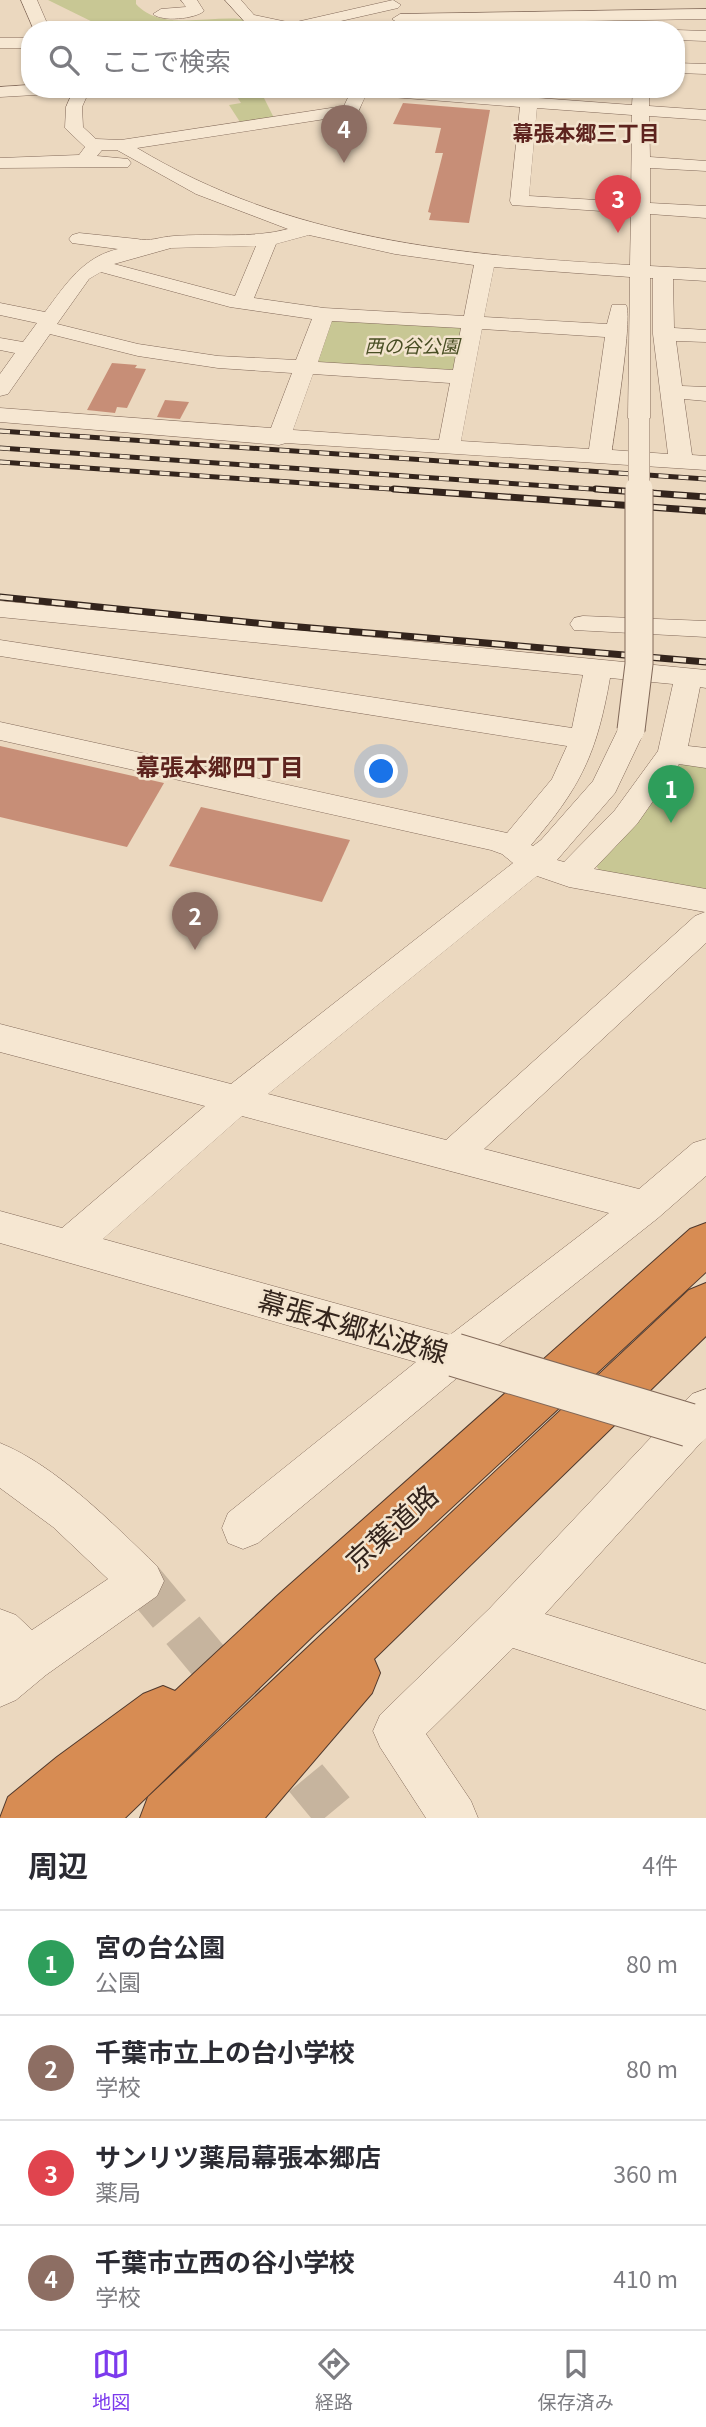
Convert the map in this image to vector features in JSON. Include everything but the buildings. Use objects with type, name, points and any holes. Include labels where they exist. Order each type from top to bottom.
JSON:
[{"type":"highway","name":"京葉道路","points":[[83,1818],[296,1615],[706,1243]]},
{"type":"highway","points":[[169,1818],[706,1305]]},
{"type":"highway","points":[[227,1818],[476,1527]]},
{"type":"highway","points":[[29,1818],[77,1777],[296,1615]]},
{"type":"street","points":[[29,0],[38,21]]},
{"type":"street","points":[[233,0],[249,18],[264,21]]},
{"type":"street","points":[[563,0],[572,14]]},
{"type":"street","points":[[190,1],[210,1]]},
{"type":"street","points":[[161,14],[196,11],[190,1]]},
{"type":"street","points":[[343,21],[394,13],[572,14],[626,21]]},
{"type":"street","points":[[655,21],[706,13]]},
{"type":"street","points":[[685,35],[706,36]]},
{"type":"street","points":[[0,43],[21,43]]},
{"type":"street","points":[[685,68],[706,69]]},
{"type":"street","points":[[1,98],[21,94]]},
{"type":"street","points":[[78,98],[74,107],[74,128],[93,144],[121,145],[351,110],[356,98]]},
{"type":"street","points":[[456,98],[706,116]]},
{"type":"street","points":[[600,456],[618,331],[641,209],[640,98]]},
{"type":"street","points":[[528,104],[519,201],[706,212]]},
{"type":"street","points":[[84,160],[95,147],[93,144]]},
{"type":"street","points":[[121,145],[216,197],[308,229],[408,251],[485,261],[706,275]]},
{"type":"street","points":[[0,163],[84,160],[151,163]]},
{"type":"street","points":[[641,162],[706,166]]},
{"type":"street","points":[[0,181],[20,163]]},
{"type":"street","points":[[0,389],[82,275],[113,256],[145,246],[194,240],[268,240],[308,229]]},
{"type":"street","points":[[79,239],[145,246]]},
{"type":"street","points":[[242,303],[268,240]]},
{"type":"street","points":[[449,446],[485,261]]},
{"type":"street","points":[[97,265],[242,303],[324,314],[618,331]]},
{"type":"street","points":[[523,854],[552,848],[605,786],[631,730],[639,664],[639,418],[630,270]]},
{"type":"street","points":[[663,272],[664,334],[681,462]]},
{"type":"street","points":[[0,309],[175,357],[462,377]]},
{"type":"street","points":[[279,438],[324,314]]},
{"type":"street","points":[[664,334],[706,336]]},
{"type":"street","points":[[0,344],[29,349]]},
{"type":"street","points":[[672,392],[706,394]]},
{"type":"street","points":[[0,415],[279,438],[706,463]]},
{"type":"street","points":[[0,609],[697,678],[675,740],[626,817],[569,876]]},
{"type":"street","points":[[82,661],[104,620]]},
{"type":"street","points":[[583,624],[706,629]]},
{"type":"street","points":[[0,648],[675,740],[706,758]]},
{"type":"street","points":[[68,1246],[523,854],[539,815],[573,766],[586,727],[598,669]]},
{"type":"street","points":[[0,731],[523,854],[569,876],[706,901]]},
{"type":"street","points":[[453,1156],[706,924]]},
{"type":"street","points":[[0,1038],[645,1207]]},
{"type":"street","points":[[243,1528],[455,1355],[645,1207],[706,1154]]},
{"type":"street","name":"幕張本郷松波線","points":[[0,1227],[700,1421]]},
{"type":"street","points":[[454,1818],[396,1731],[506,1624],[700,1421]]},
{"type":"street","points":[[0,1464],[68,1512],[142,1581],[10,1658]]},
{"type":"street","points":[[506,1624],[706,1688]]},
{"type":"green space","points":[[48,0],[136,0],[136,4],[146,12],[171,20],[252,21],[91,21]]},
{"type":"green space","points":[[238,98],[264,98],[274,118],[240,122],[229,105],[241,103]]},
{"type":"green space","name":"西の谷公園","points":[[339,318],[456,325],[464,330],[455,368],[446,372],[325,365],[316,360],[329,322]]},
{"type":"green space","points":[[691,762],[706,764],[706,892],[603,875],[594,863],[624,836],[648,809],[675,767]]},
{"type":"tunnel","points":[[142,1581],[339,1818]]},
{"type":"railway","points":[[0,431],[706,479]]},
{"type":"railway","points":[[0,448],[621,491]]},
{"type":"railway","points":[[0,462],[420,491]]},
{"type":"railway","points":[[394,489],[706,511]]},
{"type":"railway","points":[[596,489],[706,497]]},
{"type":"railway","points":[[0,597],[276,625],[706,662]]},
{"type":"place","name":"千葉市立西の谷小学校","points":[[344,163]]},
{"type":"place","name":"サンリツ薬局幕張本郷店","points":[[618,233]]},
{"type":"place","name":"宮の台公園","points":[[671,823]]},
{"type":"place","name":"千葉市立上の台小学校","points":[[195,950]]},
{"type":"district","name":"幕張本郷三丁目","points":[[586,134]]},
{"type":"district","name":"幕張本郷四丁目","points":[[220,768]]}]
